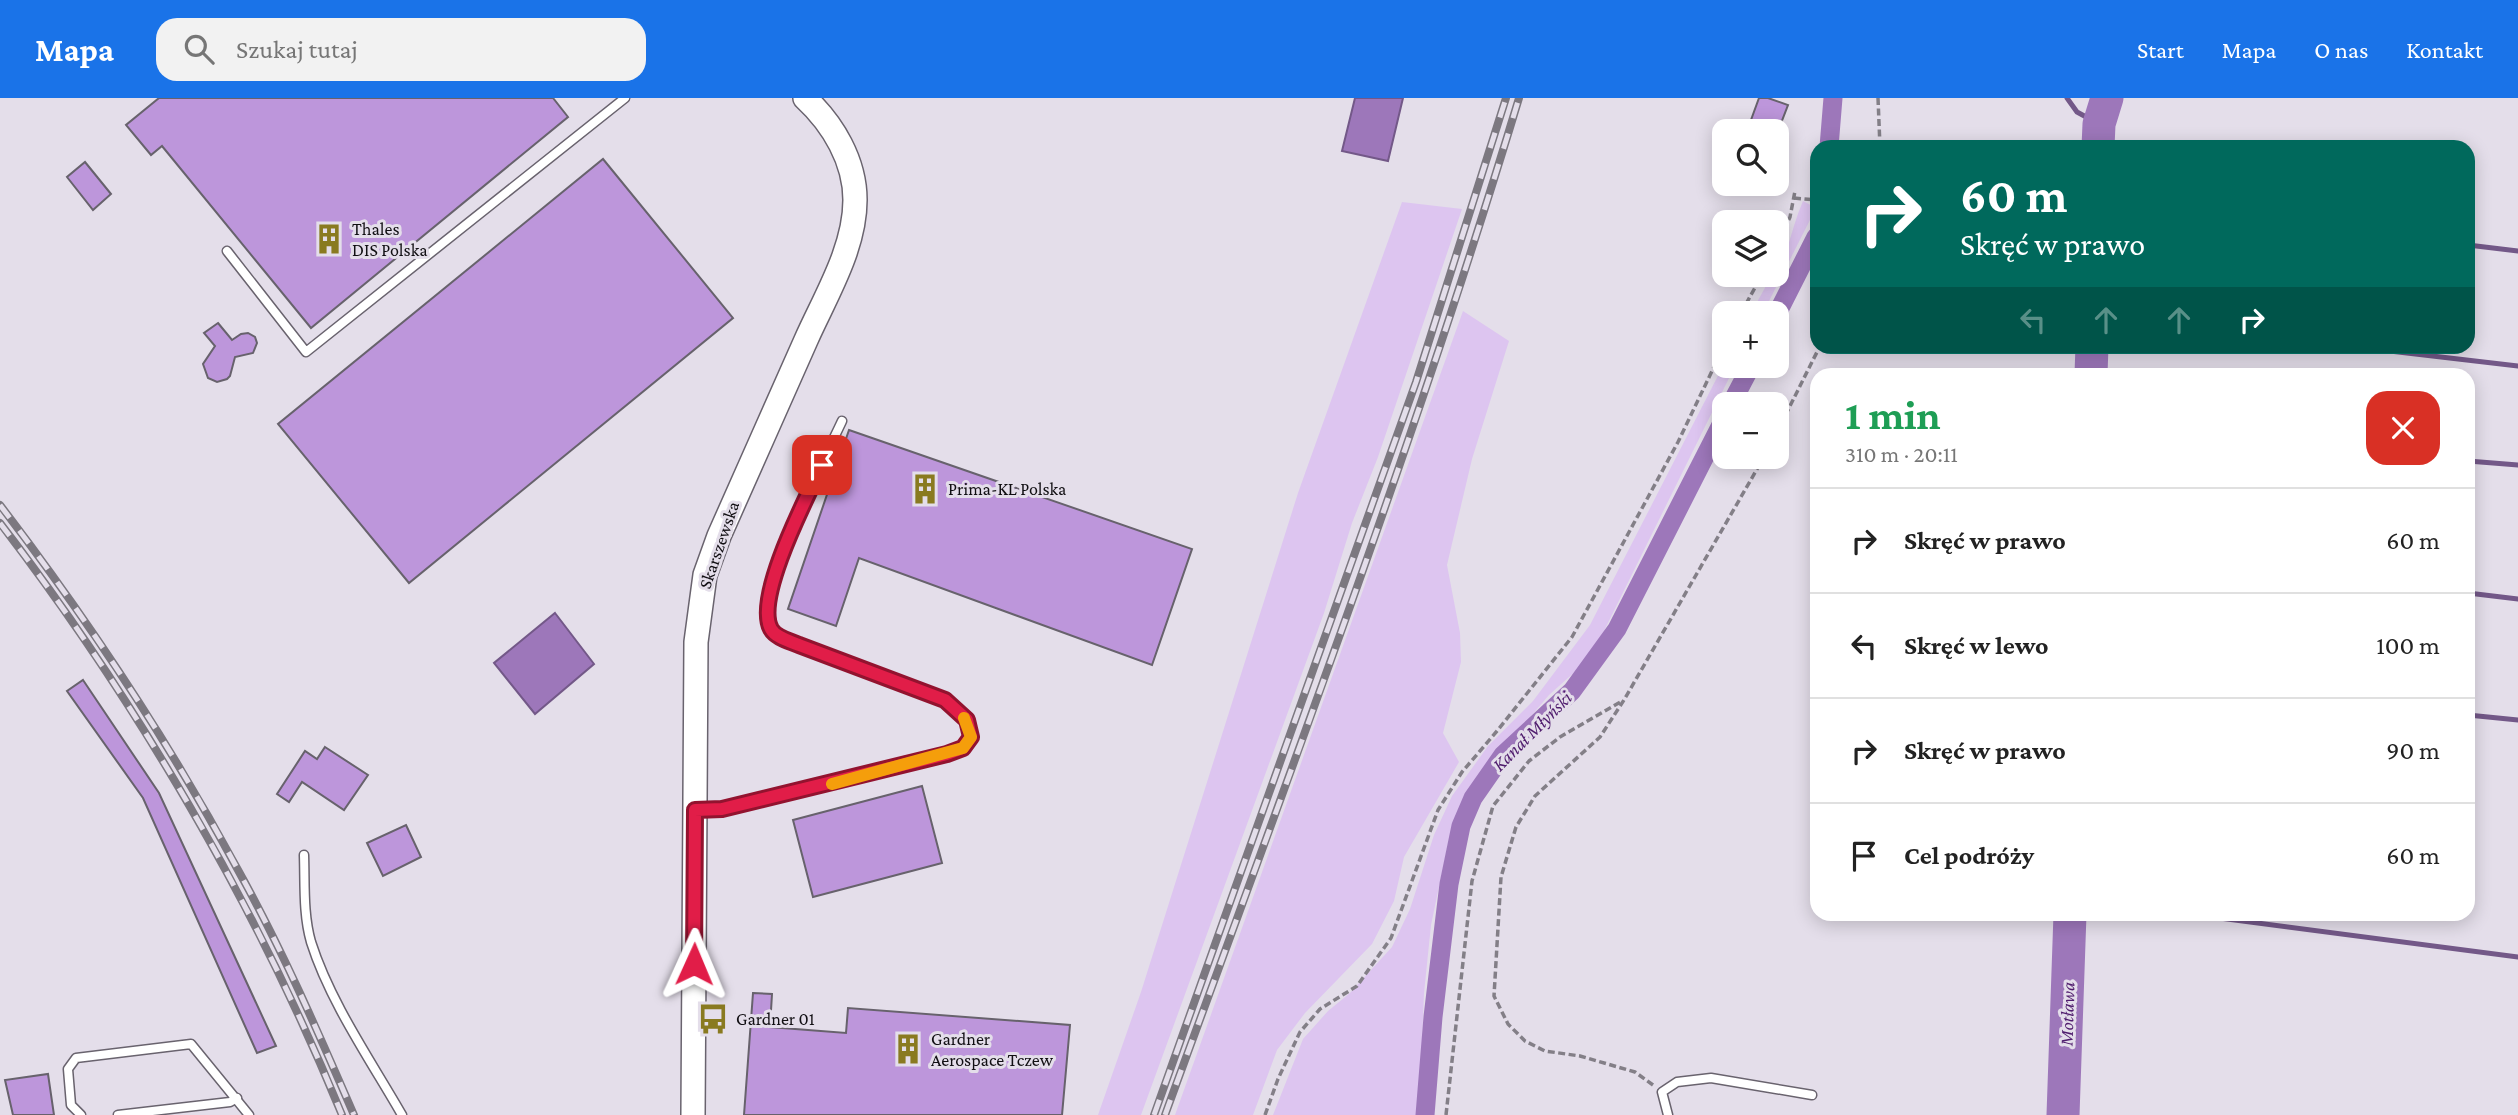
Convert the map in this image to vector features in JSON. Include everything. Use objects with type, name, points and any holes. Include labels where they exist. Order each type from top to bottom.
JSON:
[{"type":"street","name":"Skarszewska","points":[[693,1115],[696,642],[705,575],[719,536],[830,288],[850,237],[855,200],[841,143],[822,113],[805,98]]},
{"type":"lane","points":[[227,251],[306,352],[625,98]]},
{"type":"lane","points":[[695,810],[722,809],[947,754],[963,748],[971,737],[967,720],[945,700],[778,636],[770,628],[768,603],[782,553],[842,421]]},
{"type":"lane","points":[[304,855],[306,916],[311,942],[357,1039],[402,1115]]},
{"type":"lane","points":[[81,1115],[71,1105],[68,1069],[76,1058],[191,1045],[249,1115]]},
{"type":"lane","points":[[1668,1115],[1662,1092],[1677,1082],[1711,1078],[1812,1095]]},
{"type":"lane","points":[[118,1115],[237,1098]]},
{"type":"path","points":[[1878,98],[1880,140]]},
{"type":"path","points":[[1789,219],[1795,191]]},
{"type":"path","points":[[1794,198],[1810,199]]},
{"type":"path","points":[[1789,408],[1816,354]]},
{"type":"path","points":[[1265,1115],[1300,1032],[1320,1009],[1357,986],[1391,938],[1438,810],[1462,772],[1572,637],[1678,442],[1712,371]]},
{"type":"path","points":[[1662,1092],[1634,1072],[1580,1056],[1545,1051],[1525,1041],[1508,1024],[1494,996],[1501,877],[1516,827],[1535,796],[1600,737],[1757,469]]},
{"type":"path","points":[[1446,1115],[1472,881],[1493,806],[1529,761],[1560,737],[1624,700]]},
{"type":"shaded area","points":[[1355,98],[1403,98],[1388,161],[1342,151]]},
{"type":"shaded area","points":[[1803,201],[1810,205],[1810,220],[1789,261],[1789,242]]},
{"type":"shaded area","points":[[1402,202],[1462,209],[1378,457],[1352,523],[1324,613],[1141,1115],[1098,1115],[1141,992],[1298,493]]},
{"type":"shaded area","points":[[1765,287],[1776,287],[1769,301],[1758,301]]},
{"type":"shaded area","points":[[1463,311],[1509,341],[1472,459],[1447,565],[1460,633],[1461,662],[1443,733],[1459,762],[1404,857],[1394,901],[1372,944],[1305,1013],[1277,1050],[1253,1115],[1175,1115]]},
{"type":"shaded area","points":[[1717,378],[1729,378],[1722,392],[1712,392],[1712,413],[1603,633],[1578,669],[1549,695],[1474,783],[1449,839],[1431,925],[1417,1115],[1273,1115],[1303,1039],[1392,947],[1410,909],[1434,835],[1452,796],[1488,746],[1533,701],[1590,625]]},
{"type":"shaded area","points":[[555,613],[594,664],[535,714],[494,663]]},
{"type":"building","name":"Thales DIS Polska","points":[[159,98],[553,98],[568,117],[311,328],[162,146],[151,155],[126,125]]},
{"type":"building","points":[[1759,98],[1768,98],[1788,105],[1783,119],[1751,119]]},
{"type":"building","points":[[603,159],[733,318],[409,583],[278,424]]},
{"type":"building","points":[[85,162],[111,194],[93,210],[67,177]]},
{"type":"building","points":[[218,323],[232,340],[248,333],[255,337],[257,343],[253,353],[235,357],[230,376],[217,382],[208,378],[203,364],[215,346],[204,333]]},
{"type":"building","name":"Prima-KL Polska","points":[[849,430],[1192,549],[1152,665],[859,558],[836,626],[788,609]]},
{"type":"building","points":[[83,680],[159,793],[276,1046],[257,1053],[143,798],[67,691]]},
{"type":"building","points":[[325,747],[368,775],[344,810],[302,782],[289,802],[277,794],[305,751],[317,759]]},
{"type":"building","points":[[922,786],[942,863],[813,897],[793,820]]},
{"type":"building","points":[[406,825],[421,857],[383,876],[367,843]]},
{"type":"building","name":"Gardner Aerospace Tczew","points":[[753,993],[772,994],[770,1027],[846,1033],[848,1008],[1070,1025],[1062,1115],[744,1115]]},
{"type":"building","points":[[48,1074],[54,1115],[13,1115],[5,1080]]},
{"type":"waterway","name":"Kanał Młyński","points":[[1830,140],[1833,98]]},
{"type":"waterway","points":[[2067,98],[2077,112],[2099,124]]},
{"type":"waterway","name":"Motława","points":[[2098,140],[2099,124],[2107,98]]},
{"type":"waterway","points":[[2475,246],[2518,251]]},
{"type":"waterway","name":"Kanał Młyński","points":[[1784,301],[1810,249]]},
{"type":"waterway","name":"Motława","points":[[2091,368],[2092,354]]},
{"type":"waterway","points":[[2415,354],[2518,366]]},
{"type":"waterway","name":"Kanał Młyński","points":[[1737,392],[1745,378]]},
{"type":"waterway","name":"Kanał Młyński","points":[[1425,1115],[1433,1017],[1449,884],[1461,826],[1473,798],[1503,755],[1572,691],[1617,629],[1712,443]]},
{"type":"waterway","points":[[2475,462],[2518,465]]},
{"type":"waterway","points":[[2475,594],[2518,599]]},
{"type":"waterway","points":[[2475,716],[2518,720]]},
{"type":"waterway","name":"Motława","points":[[2063,1115],[2070,921]]},
{"type":"waterway","points":[[2243,921],[2518,957]]},
{"type":"railway","points":[[1154,1115],[1416,382],[1506,98]]},
{"type":"railway","points":[[1165,1115],[1394,482],[1519,98]]},
{"type":"railway","points":[[0,505],[65,593],[126,683],[212,822],[285,960],[354,1115]]},
{"type":"railway","points":[[0,523],[100,662],[190,808],[272,959],[342,1115]]},
{"type":"slow traffic","points":[[832,784],[963,748],[971,737],[967,720],[964,718]]},
{"type":"place","name":"Thales DIS Polska","points":[[329,239]]},
{"type":"place","name":"Prima-KL Polska","points":[[925,489]]},
{"type":"place","name":"Gardner 01","points":[[713,1019]]},
{"type":"place","name":"Gardner Aerospace Tczew","points":[[908,1049]]},
{"type":"route","points":[[694,964],[695,810],[722,809],[947,754],[963,748],[971,737],[967,720],[945,700],[799,645],[778,636],[770,628],[768,603],[782,553],[822,465]]}]
